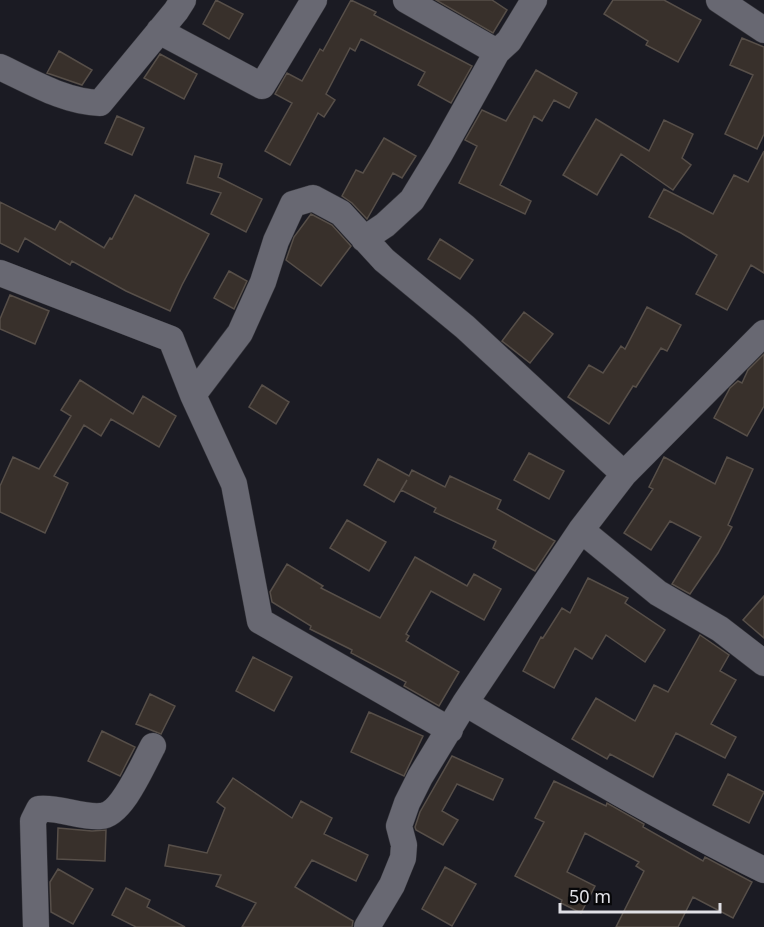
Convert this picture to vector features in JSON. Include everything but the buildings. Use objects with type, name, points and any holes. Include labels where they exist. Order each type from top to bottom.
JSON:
[{"type":"street","points":[[0,67],[50,91],[85,103],[100,103],[183,0]]},
{"type":"street","points":[[159,31],[262,86],[314,0]]},
{"type":"street","points":[[406,0],[497,52]]},
{"type":"street","points":[[364,239],[385,225],[412,200],[497,52],[509,41],[534,0]]},
{"type":"street","points":[[719,0],[764,30]]},
{"type":"street","points":[[193,395],[240,333],[263,282],[276,241],[294,204],[313,198],[341,213],[384,260],[465,327],[624,474]]},
{"type":"street","points":[[0,273],[171,339],[193,395],[234,484],[260,621],[450,730]]},
{"type":"street","points":[[367,927],[392,885],[402,858],[404,845],[399,826],[407,803],[465,703],[581,530],[624,474],[764,333]]},
{"type":"street","points":[[581,530],[658,593],[720,629],[764,663]]},
{"type":"street","points":[[465,703],[572,766],[764,870]]},
{"type":"street","points":[[36,927],[33,821],[39,809],[49,808],[101,816],[112,813],[121,804],[153,746]]}]
